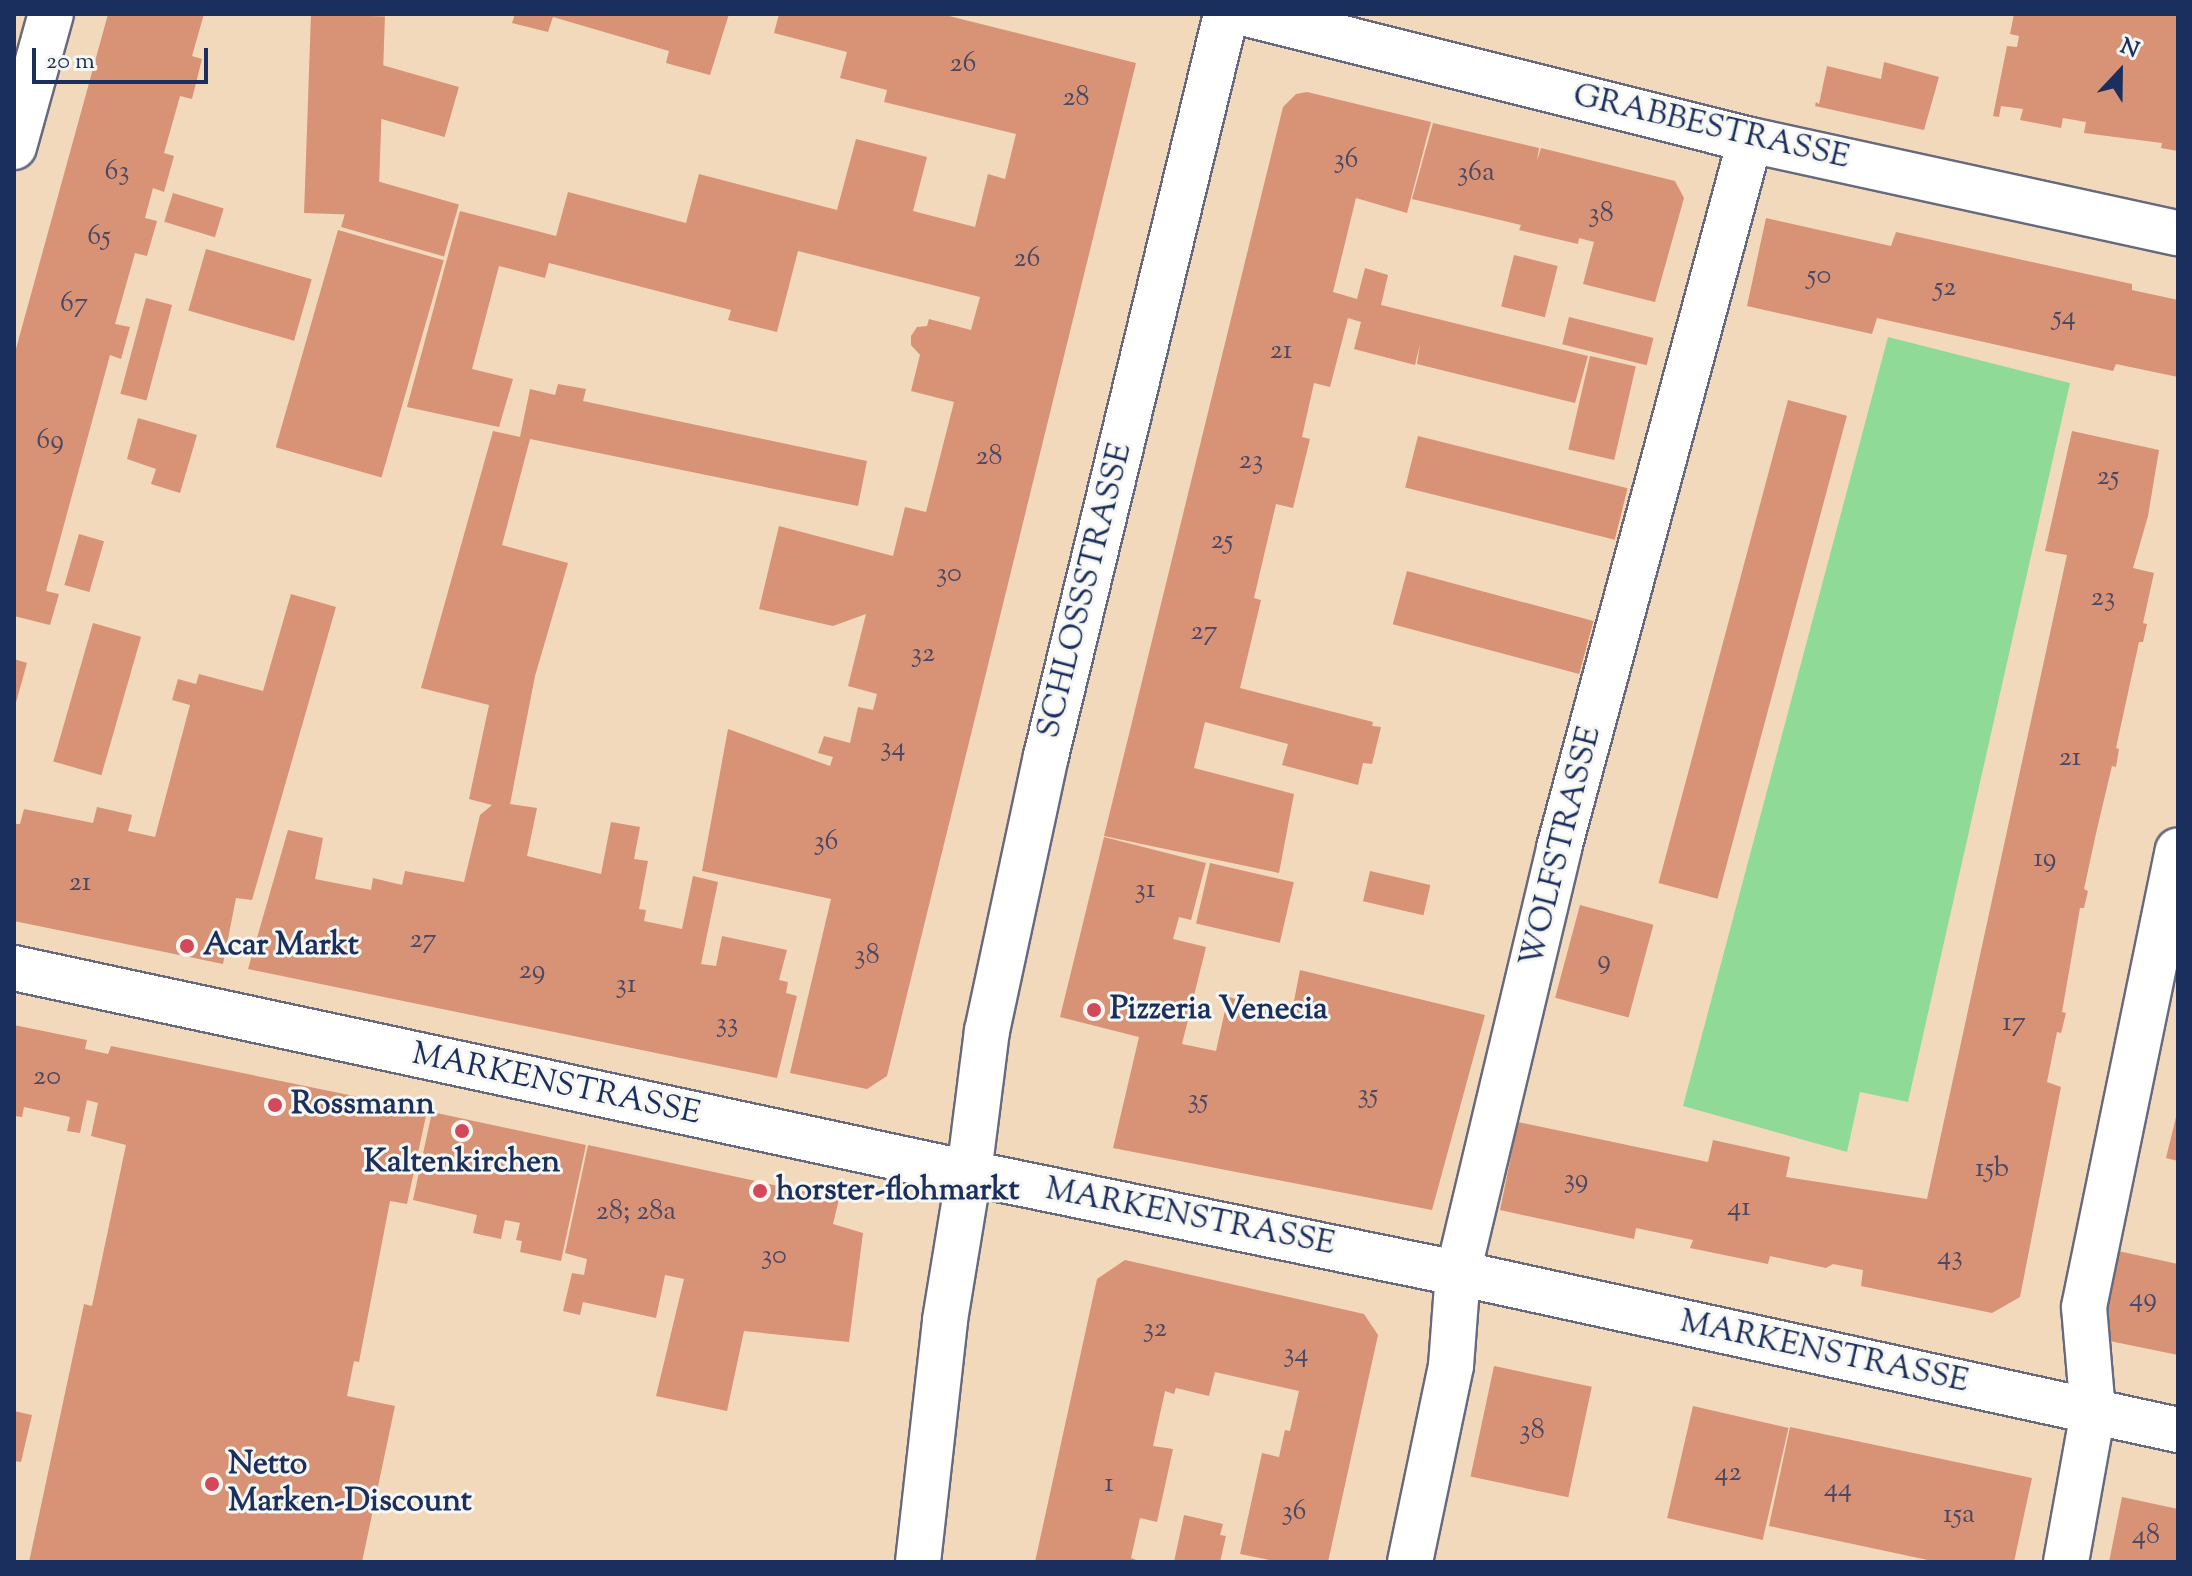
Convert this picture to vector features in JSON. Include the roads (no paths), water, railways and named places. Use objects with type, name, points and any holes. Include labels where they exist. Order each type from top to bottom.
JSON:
[{"type":"street","points":[[14,147],[51,14]]},
{"type":"street","name":"SCHLOSSSTRASSE","points":[[918,1562],[945,1320],[969,1173],[987,1031],[1046,756],[1226,14]]},
{"type":"street","name":"GRABBESTRASSE","points":[[1247,14],[1750,140],[2178,233]]},
{"type":"street","name":"WOLFSTRASSE","points":[[1410,1562],[1451,1366],[1458,1273],[1559,848],[1750,140]]},
{"type":"street","points":[[2066,1562],[2093,1412],[2084,1307],[2178,851]]},
{"type":"street","name":"MARKENSTRASSE","points":[[14,968],[969,1173],[1458,1273],[2178,1430]]},
{"type":"place","name":"Acar Markt","points":[[187,946]]},
{"type":"place","name":"Pizzeria Venecia","points":[[1094,1010]]},
{"type":"place","name":"Rossmann","points":[[275,1105]]},
{"type":"place","name":"Kaltenkirchen","points":[[462,1131]]},
{"type":"place","name":"horster-flohmarkt","points":[[760,1191]]},
{"type":"place","name":"Netto Marken-Discount","points":[[212,1484]]}]
